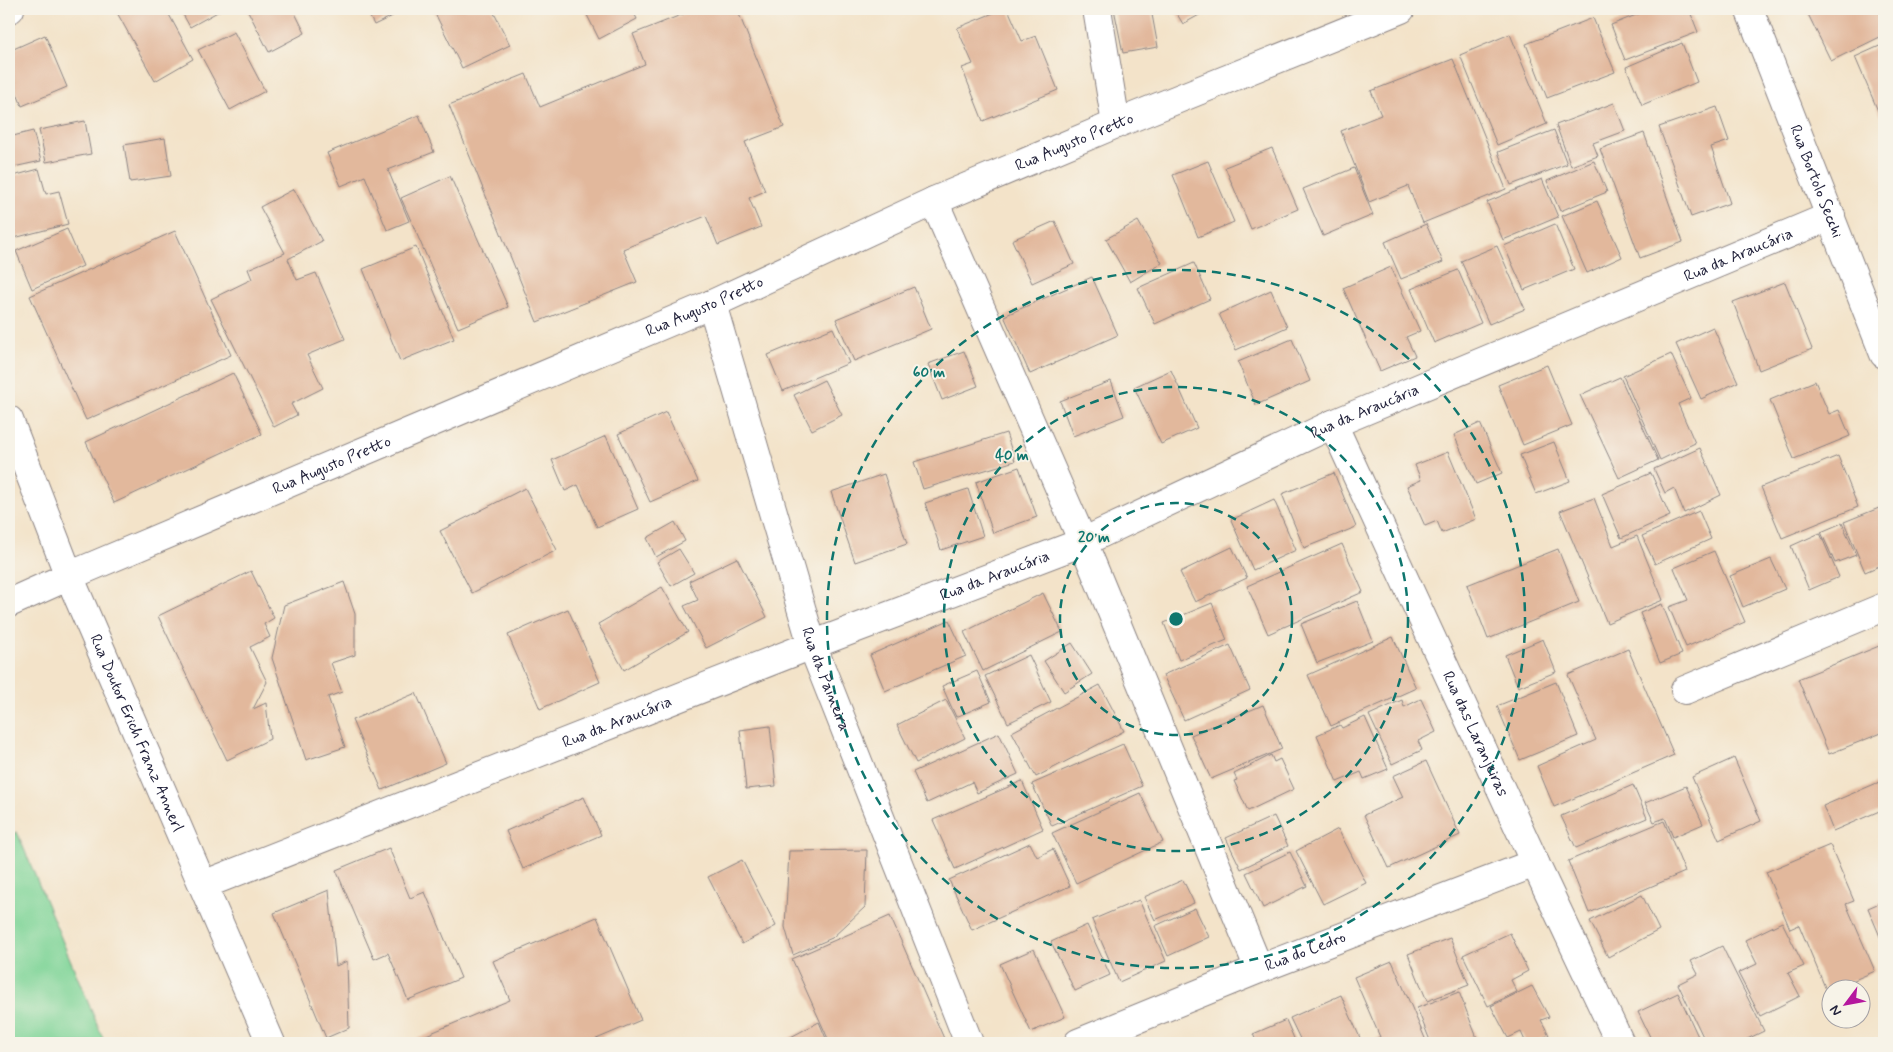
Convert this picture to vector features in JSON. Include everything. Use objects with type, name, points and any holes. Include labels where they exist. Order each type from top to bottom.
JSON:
[{"type":"street","points":[[1097,9],[1116,124]]},
{"type":"street","name":"Rua Augusto Pretto","points":[[9,603],[712,304],[934,201],[1116,124],[1400,9]]},
{"type":"street","name":"Rua Bortolo Secchi","points":[[1749,9],[1884,354]]},
{"type":"street","points":[[934,201],[1083,542],[1259,969]]},
{"type":"street","name":"Rua da Araucária","points":[[203,885],[812,645],[1083,542],[1333,424],[1831,216]]},
{"type":"street","name":"Rua da Paineira","points":[[712,304],[812,645],[969,1043]]},
{"type":"street","name":"Rua Doutor Erich Franz Annerl","points":[[9,420],[69,576],[271,1043]]},
{"type":"street","name":"Rua das Laranjeiras","points":[[1333,424],[1620,1043]]},
{"type":"street","points":[[1685,690],[1884,607]]},
{"type":"street","name":"Rua do Cedro","points":[[1078,1043],[1259,969],[1535,863]]},
{"type":"green space","points":[[17,832],[105,1043],[9,1043],[9,835]]},
{"type":"building","points":[[115,9],[166,9],[193,59],[155,81]]},
{"type":"building","points":[[180,9],[223,9],[190,27]]},
{"type":"building","points":[[247,9],[293,9],[305,33],[269,52]]},
{"type":"building","points":[[366,9],[407,9],[374,25]]},
{"type":"building","points":[[433,9],[492,9],[510,45],[462,68]]},
{"type":"building","points":[[584,9],[632,9],[637,19],[599,39]]},
{"type":"building","points":[[696,9],[737,9],[784,127],[745,142],[765,191],[749,198],[761,227],[718,245],[706,216],[623,249],[637,282],[537,322],[449,105],[526,74],[540,107],[645,64],[633,34]]},
{"type":"building","points":[[1003,9],[1008,9],[1022,41],[1036,36],[1058,90],[983,121],[962,68],[973,64],[957,28]]},
{"type":"building","points":[[1114,9],[1151,9],[1158,47],[1123,53]]},
{"type":"building","points":[[1174,9],[1210,9],[1183,24]]},
{"type":"building","points":[[1616,9],[1637,9],[1619,16]]},
{"type":"building","points":[[1651,9],[1689,9],[1698,32],[1625,60],[1611,25]]},
{"type":"building","points":[[1878,9],[1884,23],[1884,35],[1831,61],[1806,10]]},
{"type":"building","points":[[1593,18],[1615,72],[1547,98],[1526,44]]},
{"type":"building","points":[[234,32],[265,91],[230,110],[198,50]]},
{"type":"building","points":[[1510,34],[1547,124],[1497,145],[1460,55]]},
{"type":"building","points":[[45,35],[67,87],[22,106],[9,74],[9,51]]},
{"type":"building","points":[[1682,43],[1697,82],[1642,105],[1626,67]]},
{"type":"building","points":[[1884,44],[1884,125],[1855,57]]},
{"type":"building","points":[[1453,59],[1506,189],[1423,223],[1408,186],[1369,202],[1341,131],[1381,115],[1371,91]]},
{"type":"building","points":[[1614,103],[1625,131],[1593,143],[1598,156],[1571,166],[1556,125]]},
{"type":"building","points":[[1717,107],[1729,141],[1711,147],[1730,203],[1691,217],[1659,127]]},
{"type":"building","points":[[419,115],[434,152],[388,170],[409,221],[387,230],[365,176],[341,186],[327,153]]},
{"type":"building","points":[[85,121],[91,154],[46,162],[39,130]]},
{"type":"building","points":[[1554,130],[1567,164],[1511,185],[1498,152]]},
{"type":"building","points":[[33,131],[41,161],[9,168],[9,137]]},
{"type":"building","points":[[1644,133],[1683,242],[1640,258],[1600,149]]},
{"type":"building","points":[[165,138],[171,176],[130,182],[124,145]]},
{"type":"building","points":[[1272,148],[1298,209],[1251,229],[1225,167]]},
{"type":"building","points":[[1208,161],[1234,222],[1198,237],[1173,175]]},
{"type":"building","points":[[1594,161],[1607,192],[1560,211],[1547,181]]},
{"type":"building","points":[[1354,168],[1373,215],[1323,236],[1303,189]]},
{"type":"building","points":[[39,169],[46,194],[59,191],[68,224],[14,238],[9,220],[9,177]]},
{"type":"building","points":[[450,176],[508,307],[458,328],[401,198]]},
{"type":"building","points":[[1542,179],[1558,217],[1503,240],[1487,202]]},
{"type":"building","points":[[294,189],[322,241],[288,259],[297,280],[316,273],[345,339],[307,355],[323,388],[291,404],[297,415],[274,427],[211,299],[252,279],[248,269],[285,253],[260,207]]},
{"type":"building","points":[[1597,201],[1622,257],[1587,273],[1562,216]]},
{"type":"building","points":[[1055,221],[1074,264],[1032,283],[1012,240]]},
{"type":"building","points":[[1138,221],[1162,263],[1130,282],[1106,239]]},
{"type":"building","points":[[1426,224],[1443,262],[1401,279],[1385,242]]},
{"type":"building","points":[[1555,224],[1574,269],[1524,290],[1504,246]]},
{"type":"building","points":[[67,229],[83,266],[32,289],[16,251]]},
{"type":"building","points":[[175,231],[231,355],[86,420],[30,296]]},
{"type":"building","points":[[1497,246],[1525,309],[1489,324],[1461,261]]},
{"type":"building","points":[[416,247],[454,339],[400,361],[363,269]]},
{"type":"building","points":[[1194,263],[1210,299],[1155,324],[1138,288]]},
{"type":"building","points":[[1391,267],[1420,331],[1406,337],[1415,356],[1380,371],[1343,288]]},
{"type":"building","points":[[1458,270],[1481,323],[1434,343],[1411,289]]},
{"type":"building","points":[[1092,277],[1118,335],[1030,374],[1004,316]]},
{"type":"building","points":[[1785,282],[1812,349],[1759,370],[1733,302]]},
{"type":"building","points":[[914,287],[931,329],[854,361],[836,319]]},
{"type":"building","points":[[1271,290],[1287,327],[1236,350],[1219,314]]},
{"type":"building","points":[[1713,327],[1738,382],[1701,399],[1676,344]]},
{"type":"building","points":[[833,328],[849,363],[783,391],[768,355]]},
{"type":"building","points":[[1292,339],[1310,381],[1256,405],[1238,362]]},
{"type":"building","points":[[964,351],[978,386],[942,400],[928,364]]},
{"type":"building","points":[[1671,354],[1691,398],[1678,404],[1695,443],[1660,460],[1623,376]]},
{"type":"building","points":[[1547,365],[1572,425],[1523,445],[1498,385]]},
{"type":"building","points":[[1171,370],[1197,428],[1161,444],[1134,387]]},
{"type":"building","points":[[233,373],[262,434],[114,503],[86,442]]},
{"type":"building","points":[[1620,377],[1658,460],[1619,478],[1580,395]]},
{"type":"building","points":[[824,380],[842,415],[812,430],[794,395]]},
{"type":"building","points":[[1111,381],[1124,416],[1073,436],[1060,401]]},
{"type":"building","points":[[1815,381],[1829,414],[1839,410],[1850,436],[1794,459],[1770,400]]},
{"type":"building","points":[[666,412],[698,481],[650,502],[618,434]]},
{"type":"building","points":[[1480,423],[1502,473],[1476,484],[1454,435]]},
{"type":"building","points":[[1006,433],[1015,461],[923,489],[914,462]]},
{"type":"building","points":[[606,436],[638,509],[597,527],[578,485],[565,491],[552,460]]},
{"type":"building","points":[[1554,442],[1570,481],[1536,494],[1520,455]]},
{"type":"building","points":[[1700,448],[1721,495],[1684,513],[1674,488],[1665,493],[1654,469]]},
{"type":"building","points":[[1448,452],[1476,519],[1442,533],[1437,521],[1425,526],[1407,486],[1421,480],[1415,465]]},
{"type":"building","points":[[1838,456],[1858,507],[1782,538],[1761,487]]},
{"type":"building","points":[[1019,467],[1037,517],[993,533],[976,482]]},
{"type":"building","points":[[1334,473],[1356,527],[1304,548],[1282,494]]},
{"type":"building","points":[[1651,473],[1670,516],[1621,538],[1602,494]]},
{"type":"building","points":[[884,474],[907,544],[855,562],[831,492]]},
{"type":"building","points":[[525,488],[557,550],[472,593],[440,531]]},
{"type":"building","points":[[968,489],[983,536],[941,550],[925,503]]},
{"type":"building","points":[[1594,498],[1613,546],[1637,536],[1663,600],[1607,623],[1560,511]]},
{"type":"building","points":[[1274,500],[1296,550],[1253,570],[1231,520]]},
{"type":"building","points":[[1879,508],[1884,522],[1884,564],[1865,572],[1844,522]]},
{"type":"building","points":[[1699,511],[1711,539],[1655,564],[1642,536]]},
{"type":"building","points":[[675,522],[685,541],[656,557],[647,538]]},
{"type":"building","points":[[1842,523],[1856,555],[1835,563],[1821,532]]},
{"type":"building","points":[[1820,533],[1839,577],[1809,590],[1791,546]]},
{"type":"building","points":[[1342,544],[1363,592],[1268,634],[1247,586]]},
{"type":"building","points":[[1232,547],[1247,578],[1195,602],[1180,572]]},
{"type":"building","points":[[679,549],[694,573],[671,586],[657,562]]},
{"type":"building","points":[[1558,549],[1579,602],[1488,639],[1467,585]]},
{"type":"building","points":[[1714,551],[1745,622],[1686,647],[1669,607],[1688,600],[1674,568]]},
{"type":"building","points":[[737,558],[767,617],[706,648],[684,606],[698,600],[689,581]]},
{"type":"building","points":[[1771,559],[1785,589],[1743,607],[1730,576]]},
{"type":"building","points":[[251,571],[274,618],[264,624],[270,637],[250,647],[267,682],[253,709],[266,703],[270,739],[227,760],[158,616]]},
{"type":"building","points":[[344,582],[355,614],[355,655],[331,663],[342,692],[328,697],[345,747],[306,760],[272,658],[284,605]]},
{"type":"building","points":[[662,587],[688,632],[624,670],[598,624]]},
{"type":"building","points":[[1043,593],[1062,632],[983,671],[964,632]]},
{"type":"building","points":[[1357,601],[1373,641],[1317,663],[1301,624]]},
{"type":"building","points":[[1212,603],[1227,640],[1179,660],[1164,623]]},
{"type":"building","points":[[1662,604],[1682,654],[1660,663],[1640,613]]},
{"type":"building","points":[[568,609],[600,682],[540,709],[508,635]]},
{"type":"building","points":[[949,620],[966,656],[885,691],[870,655]]},
{"type":"building","points":[[1393,637],[1416,688],[1331,726],[1308,675]]},
{"type":"building","points":[[1543,639],[1556,672],[1518,687],[1505,655]]},
{"type":"building","points":[[1072,643],[1092,674],[1064,692],[1044,661]]},
{"type":"building","points":[[1884,644],[1884,732],[1829,754],[1798,679]]},
{"type":"building","points":[[1230,645],[1250,690],[1184,720],[1163,675]]},
{"type":"building","points":[[1628,649],[1674,755],[1554,807],[1537,766],[1596,740],[1568,675]]},
{"type":"building","points":[[1029,655],[1051,702],[1008,723],[985,676]]},
{"type":"building","points":[[977,671],[991,702],[956,717],[942,686]]},
{"type":"building","points":[[1556,682],[1578,736],[1520,760],[1497,706]]},
{"type":"building","points":[[1100,685],[1124,731],[1036,777],[1012,732]]},
{"type":"building","points":[[416,693],[446,763],[382,790],[352,720]]},
{"type":"building","points":[[1421,699],[1436,732],[1418,741],[1422,750],[1392,764],[1369,715],[1402,700],[1404,707]]},
{"type":"building","points":[[946,700],[965,738],[916,763],[897,725]]},
{"type":"building","points":[[1263,705],[1282,749],[1211,779],[1191,735]]},
{"type":"building","points":[[1365,717],[1388,769],[1364,779],[1361,772],[1337,782],[1317,735],[1340,725],[1342,728]]},
{"type":"building","points":[[770,726],[776,786],[746,789],[740,730]]},
{"type":"building","points":[[999,733],[1018,774],[977,793],[972,782],[927,803],[913,772]]},
{"type":"building","points":[[1123,744],[1142,786],[1052,826],[1032,784]]},
{"type":"building","points":[[1271,755],[1274,762],[1280,759],[1294,789],[1248,811],[1234,781],[1237,780],[1234,774]]},
{"type":"building","points":[[1734,758],[1761,821],[1719,840],[1692,777]]},
{"type":"building","points":[[1426,761],[1460,835],[1389,868],[1364,815],[1403,797],[1393,776]]},
{"type":"building","points":[[1884,780],[1884,809],[1833,831],[1823,806]]},
{"type":"building","points":[[1022,781],[1043,829],[955,869],[933,820]]},
{"type":"building","points":[[1633,785],[1647,818],[1576,848],[1561,816]]},
{"type":"building","points":[[1686,786],[1703,824],[1673,837],[1665,818],[1654,822],[1645,803]]},
{"type":"building","points":[[1140,793],[1163,842],[1076,883],[1052,833]]},
{"type":"building","points":[[584,797],[601,835],[523,869],[506,831]]},
{"type":"building","points":[[1274,816],[1288,846],[1241,869],[1226,838]]},
{"type":"building","points":[[1664,821],[1685,872],[1589,913],[1568,861]]},
{"type":"building","points":[[1338,829],[1366,883],[1323,904],[1296,851]]},
{"type":"building","points":[[1030,843],[1037,857],[1053,849],[1070,886],[972,930],[949,880]]},
{"type":"building","points":[[1830,845],[1854,901],[1846,904],[1875,971],[1854,980],[1822,980],[1799,925],[1790,929],[1766,872]]},
{"type":"building","points":[[389,848],[410,898],[425,892],[461,978],[408,1000],[388,953],[374,959],[336,870]]},
{"type":"building","points":[[867,850],[865,907],[832,938],[793,955],[785,927],[789,851]]},
{"type":"building","points":[[1290,852],[1307,886],[1263,908],[1246,873]]},
{"type":"building","points":[[742,860],[776,926],[742,944],[708,877]]},
{"type":"building","points":[[1183,880],[1194,903],[1155,920],[1144,897]]},
{"type":"building","points":[[329,890],[336,966],[347,961],[349,1028],[326,1038],[274,913]]},
{"type":"building","points":[[1642,895],[1659,930],[1608,957],[1590,921]]},
{"type":"building","points":[[1139,900],[1166,961],[1119,982],[1092,920]]},
{"type":"building","points":[[1884,901],[1884,946],[1868,908]]},
{"type":"building","points":[[1195,908],[1209,937],[1168,956],[1155,926]]},
{"type":"building","points":[[890,916],[946,1043],[830,1043],[792,959]]},
{"type":"building","points":[[597,917],[641,1020],[587,1043],[407,1043],[510,1000],[493,961]]},
{"type":"building","points":[[1782,922],[1804,966],[1788,973],[1800,996],[1760,1016],[1738,973],[1757,964],[1745,940]]},
{"type":"building","points":[[1087,925],[1110,975],[1075,991],[1051,942]]},
{"type":"building","points":[[1510,933],[1528,971],[1511,980],[1517,992],[1488,1006],[1463,955]]},
{"type":"building","points":[[1450,938],[1469,985],[1427,1001],[1408,954]]},
{"type":"building","points":[[1722,946],[1764,1031],[1739,1043],[1706,1043],[1678,984],[1698,974],[1691,961]]},
{"type":"building","points":[[1034,949],[1065,1017],[1031,1032],[1000,964]]},
{"type":"building","points":[[1392,961],[1427,1043],[1366,1043],[1380,1037],[1354,977]]},
{"type":"building","points":[[1532,986],[1549,1017],[1541,1020],[1549,1035],[1532,1043],[1526,1043],[1521,1032],[1508,1038],[1491,1006]]},
{"type":"building","points":[[1459,992],[1479,1043],[1431,1043],[1417,1008]]},
{"type":"building","points":[[1678,993],[1701,1043],[1653,1043],[1638,1012]]},
{"type":"building","points":[[1341,995],[1361,1040],[1354,1043],[1302,1043],[1290,1018]]},
{"type":"building","points":[[1286,1020],[1296,1043],[1257,1043],[1253,1034]]},
{"type":"building","points":[[819,1022],[828,1043],[788,1043],[787,1039]]}]
